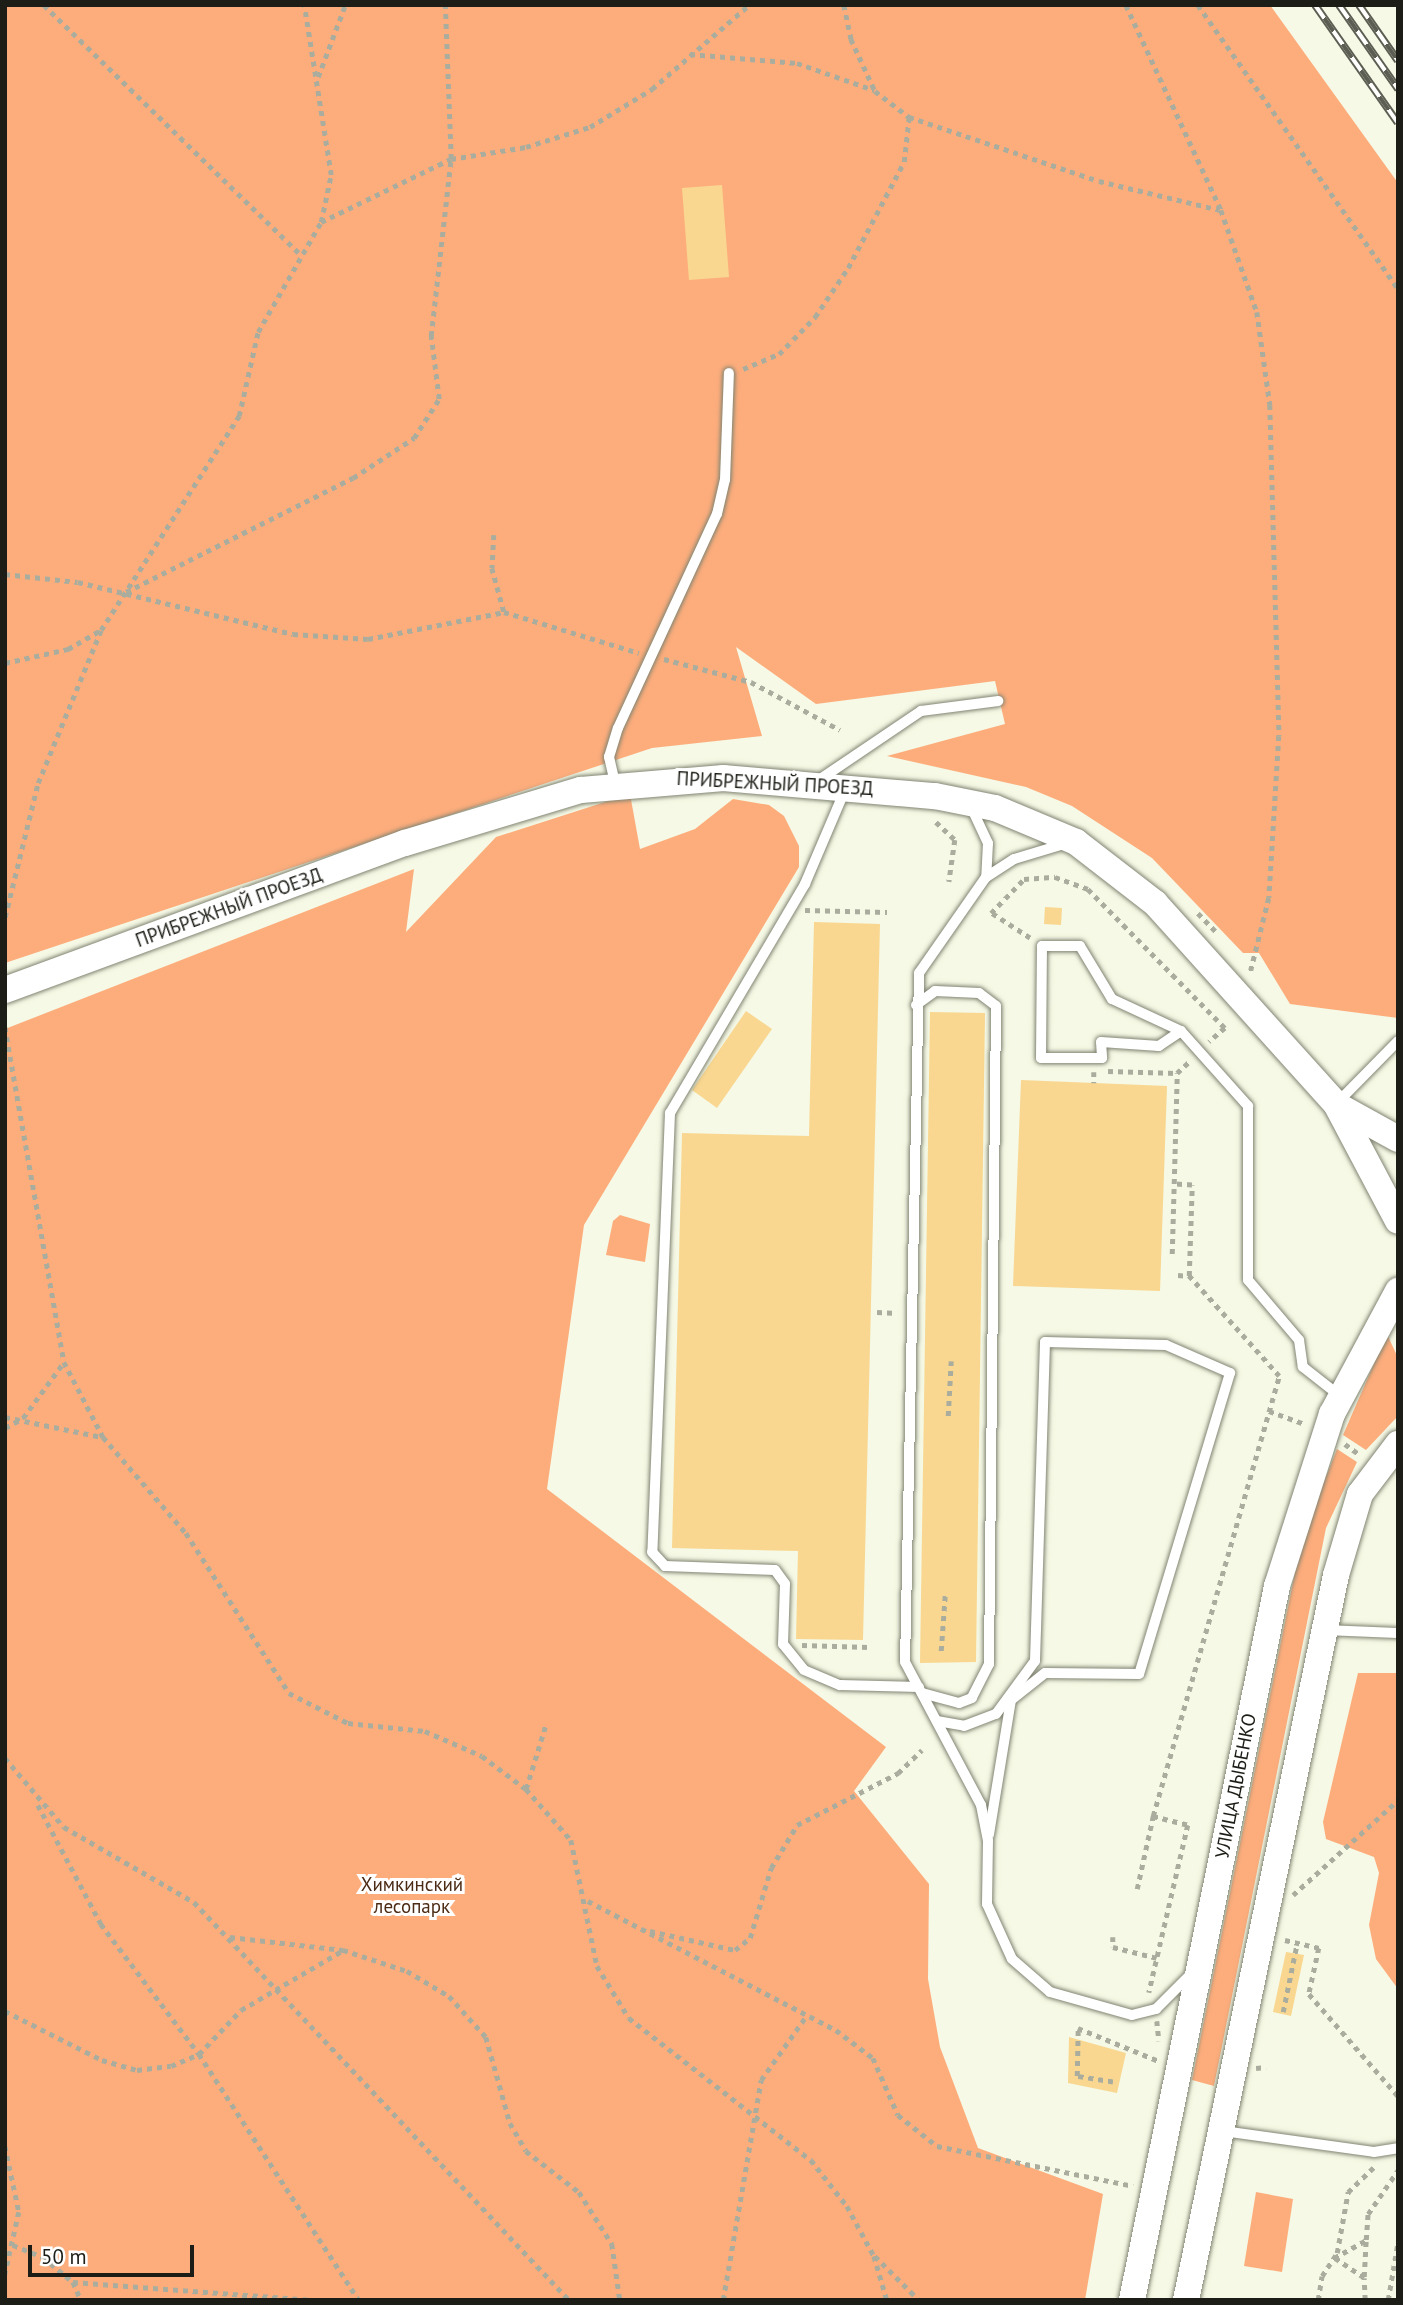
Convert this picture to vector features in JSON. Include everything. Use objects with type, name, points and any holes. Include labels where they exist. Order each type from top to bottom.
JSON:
[{"type":"main road","name":"ПРИБРЕЖНЫЙ ПРОЕЗД","points":[[5,990],[405,843],[615,783],[723,778],[847,786],[966,802],[1076,842],[1179,926],[1336,1104],[1398,1221]]},
{"type":"main road","name":"ПРИБРЕЖНЫЙ ПРОЕЗД","points":[[1336,1104],[1398,1139]]},
{"type":"main road","name":"УЛИЦА ДЫБЕНКО","points":[[1132,2300],[1277,1586],[1340,1396],[1398,1291]]},
{"type":"main road","points":[[1186,2300],[1324,1630],[1360,1494],[1398,1444]]},
{"type":"lane","points":[[615,783],[609,757],[651,656],[717,514],[725,480],[729,373]]},
{"type":"lane","points":[[815,783],[921,711],[998,701]]},
{"type":"lane","points":[[847,786],[790,909],[668,1121],[652,1552],[665,1566],[775,1570],[785,1584],[783,1644],[804,1670],[839,1685],[921,1690],[951,1702],[972,1698],[989,1664],[996,1006],[979,993],[935,991],[916,1005]]},
{"type":"lane","points":[[966,802],[988,843],[986,877]]},
{"type":"lane","points":[[988,1840],[971,1778],[905,1662],[916,1005],[927,955],[986,877],[1014,859],[1076,842]]},
{"type":"lane","points":[[1181,1031],[1159,1046],[1101,1042],[1102,1058],[1041,1058],[1042,946],[1080,946],[1112,999],[1181,1031],[1248,1106],[1248,1280],[1299,1340],[1303,1367],[1340,1396]]},
{"type":"lane","points":[[1336,1104],[1398,1041]]},
{"type":"lane","points":[[937,1721],[979,1724],[1011,1700],[1045,1673],[1139,1674],[1230,1373],[1166,1345],[1045,1342],[1035,1661],[1011,1700],[988,1840],[987,1904],[998,1935],[1027,1975],[1050,1992],[1106,2011],[1156,2009],[1200,1961]]},
{"type":"lane","points":[[1324,1630],[1398,1633]]},
{"type":"lane","points":[[1219,2130],[1380,2151],[1398,2148]]},
{"type":"path","points":[[44,5],[300,254]]},
{"type":"path","points":[[5,917],[38,783],[101,630],[239,416],[258,332],[300,254],[321,222],[331,175],[304,5]]},
{"type":"path","points":[[317,79],[345,5]]},
{"type":"path","points":[[125,593],[353,478],[414,438],[439,399],[431,336],[451,159],[445,5]]},
{"type":"path","points":[[321,222],[451,159],[526,147],[590,127],[652,89],[749,5]]},
{"type":"path","points":[[844,5],[851,39],[875,90]]},
{"type":"path","points":[[1126,5],[1221,210],[1257,312],[1270,405],[1279,736],[1269,898],[1250,975]]},
{"type":"path","points":[[1198,5],[1398,289]]},
{"type":"path","points":[[690,54],[797,63],[875,90],[909,117],[1099,181],[1221,210]]},
{"type":"path","points":[[729,373],[779,354],[815,317],[904,162],[909,117]]},
{"type":"path","points":[[494,535],[492,568],[504,611]]},
{"type":"path","points":[[5,574],[125,593],[293,634],[368,639],[504,611],[651,656],[751,682],[841,730]]},
{"type":"path","points":[[5,663],[68,649],[101,630]]},
{"type":"path","points":[[929,819],[955,841],[949,882]]},
{"type":"path","points":[[1042,946],[991,913],[1024,879],[1070,881],[1088,889],[1225,1028]]},
{"type":"path","points":[[790,909],[887,912]]},
{"type":"path","points":[[5,1027],[64,1362],[103,1437],[186,1533],[289,1693],[348,1723],[425,1731],[482,1756],[526,1789],[571,1840],[588,1900],[597,1966],[629,2018],[753,2111],[811,2160],[874,2256],[919,2300]]},
{"type":"path","points":[[1094,1083],[1094,1071],[1177,1073],[1172,1254]]},
{"type":"path","points":[[1175,1184],[1192,1185],[1189,1276]]},
{"type":"path","points":[[1137,1889],[1153,1816],[1279,1376],[1189,1276],[1178,1275]]},
{"type":"path","points":[[877,1312],[911,1313]]},
{"type":"path","points":[[948,1416],[951,1361]]},
{"type":"path","points":[[5,1428],[23,1418],[64,1362]]},
{"type":"path","points":[[1269,1411],[1314,1428]]},
{"type":"path","points":[[5,1417],[23,1418],[103,1437]]},
{"type":"path","points":[[1339,1439],[1360,1455]]},
{"type":"path","points":[[942,1651],[945,1595]]},
{"type":"path","points":[[829,1646],[869,1647]]},
{"type":"path","points":[[526,1789],[546,1724]]},
{"type":"path","points":[[638,1927],[735,1950],[750,1938],[771,1868],[797,1825],[898,1773],[922,1750]]},
{"type":"path","points":[[5,1758],[36,1802],[101,1924],[199,2054],[359,2300]]},
{"type":"path","points":[[1293,1895],[1398,1800]]},
{"type":"path","points":[[36,1802],[85,1841],[171,1886],[230,1937],[569,2300]]},
{"type":"path","points":[[1153,1816],[1188,1825],[1149,1994],[1156,2009],[1159,2071]]},
{"type":"path","points":[[588,1900],[807,2015],[873,2058],[898,2115],[937,2146],[1138,2187]]},
{"type":"path","points":[[230,1937],[343,1950],[407,1971],[449,1996],[486,2037],[510,2123],[526,2151],[579,2192],[612,2244],[620,2300]]},
{"type":"path","points":[[1113,1937],[1113,1947],[1157,1958]]},
{"type":"path","points":[[1284,1940],[1319,1948],[1309,1994],[1398,2096]]},
{"type":"path","points":[[1283,2012],[1297,1943]]},
{"type":"path","points":[[5,2011],[68,2046],[137,2070],[199,2054],[241,2010],[343,1950]]},
{"type":"path","points":[[723,2300],[753,2111],[761,2080],[807,2015]]},
{"type":"path","points":[[1113,2082],[1077,2076],[1078,2028],[1123,2044],[1159,2061]]},
{"type":"path","points":[[1121,2052],[1123,2044]]},
{"type":"path","points":[[1255,2068],[1266,2067]]},
{"type":"path","points":[[5,2146],[18,2199],[13,2245],[5,2274]]},
{"type":"path","points":[[1318,2300],[1322,2276],[1334,2258],[1348,2192],[1375,2168],[1380,2151]]},
{"type":"path","points":[[1364,2300],[1368,2214],[1398,2170]]},
{"type":"path","points":[[1135,2199],[1140,2174]]},
{"type":"path","points":[[1334,2258],[1366,2240]]},
{"type":"path","points":[[1388,2300],[1398,2241]]},
{"type":"path","points":[[13,2245],[43,2257],[73,2282],[81,2300]]},
{"type":"path","points":[[874,2256],[887,2300]]},
{"type":"path","points":[[1334,2258],[1364,2278]]},
{"type":"path","points":[[73,2282],[313,2300]]},
{"type":"green space","points":[[5,5],[1270,5],[1398,183],[1398,1018],[1290,1004],[1259,953],[1243,953],[1152,858],[1072,806],[1026,787],[887,756],[1005,724],[995,681],[816,704],[736,647],[762,736],[652,748],[5,963]]},
{"type":"green space","name":"Химкинский лесопарк","points":[[630,794],[640,849],[695,829],[733,799],[769,805],[784,816],[799,846],[799,867],[584,1225],[547,1489],[886,1747],[854,1791],[929,1884],[928,1979],[940,2047],[978,2148],[1103,2194],[1085,2300],[5,2300],[5,1029],[414,869],[406,932],[496,837]]},
{"type":"green space","points":[[620,1215],[650,1224],[645,1262],[606,1255],[613,1221]]},
{"type":"green space","points":[[1387,1334],[1398,1358],[1398,1416],[1366,1450],[1343,1435]]},
{"type":"green space","points":[[1337,1449],[1357,1462],[1326,1528],[1214,2086],[1192,2080],[1302,1538]]},
{"type":"green space","points":[[1358,1673],[1398,1673],[1398,1989],[1376,1959],[1369,1925],[1379,1873],[1374,1857],[1326,1839],[1323,1822]]},
{"type":"green space","points":[[1256,2192],[1293,2199],[1282,2272],[1244,2266]]},
{"type":"building","points":[[722,185],[729,277],[689,280],[682,188]]},
{"type":"building","points":[[1045,907],[1062,908],[1061,925],[1044,924]]},
{"type":"building","points":[[814,922],[880,924],[863,1640],[796,1639],[798,1551],[672,1548],[682,1133],[809,1136]]},
{"type":"building","points":[[746,1011],[772,1029],[717,1108],[692,1090]]},
{"type":"building","points":[[930,1012],[985,1013],[976,1662],[920,1663]]},
{"type":"building","points":[[1021,1080],[1167,1086],[1160,1291],[1013,1286]]},
{"type":"building","points":[[1286,1952],[1304,1955],[1291,2016],[1273,2012]]},
{"type":"building","points":[[1069,2037],[1126,2053],[1117,2093],[1068,2083]]},
{"type":"railway","points":[[1315,5],[1398,123]]},
{"type":"railway","points":[[1339,5],[1398,89]]},
{"type":"railway","points":[[1359,5],[1398,61]]}]
